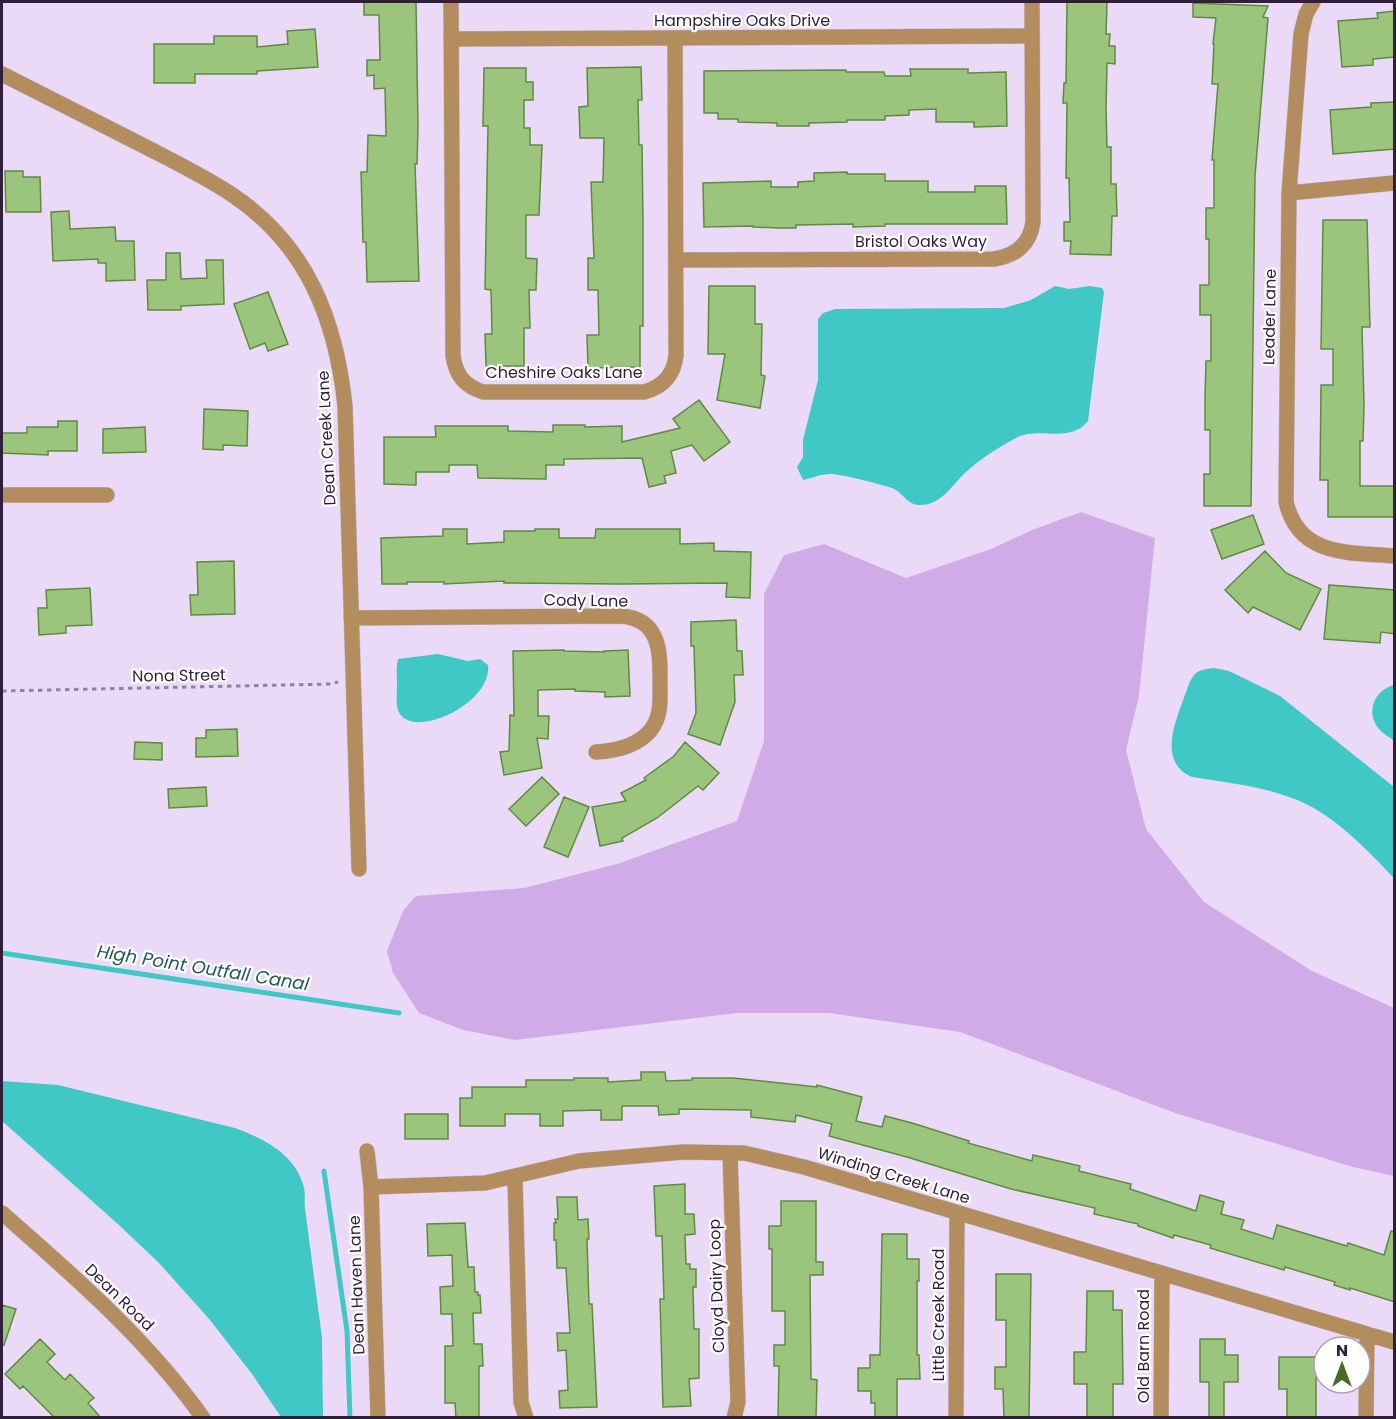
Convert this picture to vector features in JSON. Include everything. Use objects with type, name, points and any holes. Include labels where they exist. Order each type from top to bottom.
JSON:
[{"type":"street","name":"Cheshire Oaks Lane","points":[[451,2],[453,356],[462,380],[476,389],[492,393],[636,393],[658,387],[669,377],[675,363],[677,260],[675,38]]},
{"type":"street","name":"Bristol Oaks Way","points":[[677,260],[994,259],[1006,257],[1017,251],[1027,241],[1033,222],[1032,2]]},
{"type":"street","name":"Leader Lane","points":[[1313,2],[1306,14],[1301,34],[1289,193],[1285,489],[1287,508],[1301,533],[1326,549],[1395,556]]},
{"type":"street","name":"Hampshire Oaks Drive","points":[[451,39],[1032,36]]},
{"type":"street","name":"Dean Creek Lane","points":[[2,74],[172,160],[232,195],[282,239],[303,268],[324,308],[339,361],[345,406],[359,869]]},
{"type":"street","points":[[1289,193],[1395,183]]},
{"type":"street","points":[[2,495],[107,495]]},
{"type":"street","name":"Cody Lane","points":[[351,618],[621,616],[636,620],[650,630],[659,646],[659,716],[650,731],[635,743],[616,750],[596,752]]},
{"type":"street","name":"Dean Haven Lane","points":[[367,1151],[371,1187],[378,1418]]},
{"type":"street","name":"Winding Creek Lane","points":[[371,1187],[479,1184],[515,1178],[559,1164],[668,1153],[757,1155],[1395,1342]]},
{"type":"street","name":"Cloyd Dairy Loop","points":[[730,1153],[738,1402],[734,1418]]},
{"type":"street","points":[[515,1178],[521,1402],[525,1418]]},
{"type":"street","name":"Dean Road","points":[[2,1213],[130,1329],[184,1390],[203,1418]]},
{"type":"street","name":"Little Creek Road","points":[[956,1418],[957,1213]]},
{"type":"street","name":"Old Barn Road","points":[[1161,1274],[1161,1418]]},
{"type":"street","points":[[1366,1418],[1367,1334]]},
{"type":"path","name":"Nona Street","points":[[2,691],[331,684],[353,673]]},
{"type":"shaded area","points":[[1055,286],[1069,289],[1090,286],[1102,288],[1104,292],[1088,421],[1081,428],[1072,432],[1034,434],[1016,438],[978,462],[946,494],[927,504],[912,503],[892,488],[836,474],[820,475],[803,480],[797,467],[803,457],[803,440],[818,380],[818,319],[823,313],[835,309],[1004,308],[1031,300]]},
{"type":"shaded area","points":[[1081,512],[1155,538],[1139,696],[1126,750],[1146,829],[1204,902],[1312,971],[1394,1008],[1394,1176],[1353,1167],[1175,1113],[960,1032],[829,1013],[737,1013],[515,1040],[463,1030],[419,1013],[393,973],[387,951],[403,911],[416,896],[524,888],[617,864],[737,821],[764,741],[764,594],[784,555],[824,544],[906,578],[991,549],[1032,530]]},
{"type":"shaded area","points":[[438,654],[468,661],[480,659],[488,665],[486,679],[479,692],[452,713],[422,722],[409,721],[400,714],[397,708],[398,659]]},
{"type":"shaded area","points":[[1214,668],[1229,671],[1280,696],[1394,787],[1394,878],[1342,828],[1306,804],[1279,793],[1192,777],[1182,771],[1172,754],[1175,723],[1188,687],[1196,673]]},
{"type":"shaded area","points":[[1394,685],[1394,741],[1379,729],[1372,709],[1381,692]]},
{"type":"shaded area","points":[[2,1081],[58,1085],[235,1128],[276,1148],[293,1164],[299,1173],[304,1190],[322,1338],[323,1417],[281,1417],[252,1374],[210,1320],[159,1263],[2,1121]]},
{"type":"building","points":[[364,2],[416,2],[418,127],[417,164],[415,164],[419,281],[367,282],[366,242],[363,242],[361,172],[367,172],[368,135],[386,136],[385,88],[374,89],[374,75],[367,76],[367,60],[380,60],[379,15],[364,15]]},
{"type":"building","points":[[1067,2],[1107,2],[1106,34],[1110,34],[1109,46],[1115,46],[1115,64],[1107,63],[1106,108],[1107,147],[1111,147],[1111,184],[1116,184],[1117,216],[1112,216],[1111,255],[1070,254],[1071,241],[1064,241],[1064,222],[1070,222],[1069,178],[1066,178],[1067,103],[1063,103],[1064,83],[1066,83]]},
{"type":"building","points":[[1193,3],[1268,6],[1263,17],[1268,18],[1255,176],[1251,506],[1204,506],[1204,474],[1210,474],[1210,430],[1205,430],[1205,398],[1206,361],[1211,361],[1211,315],[1200,315],[1200,285],[1209,285],[1206,208],[1214,208],[1214,160],[1212,160],[1218,84],[1212,84],[1216,18],[1193,17]]},
{"type":"building","points":[[1395,11],[1395,57],[1373,59],[1373,65],[1342,67],[1338,21],[1378,18],[1377,13]]},
{"type":"building","points":[[315,29],[318,67],[257,71],[257,74],[195,74],[195,83],[154,83],[154,44],[214,44],[214,36],[257,36],[257,47],[288,44],[287,31]]},
{"type":"building","points":[[641,67],[642,100],[638,100],[639,145],[642,145],[643,221],[643,326],[640,326],[640,367],[588,368],[587,335],[599,335],[598,290],[588,290],[588,258],[594,258],[591,182],[603,182],[604,138],[580,138],[579,107],[588,106],[587,68]]},
{"type":"building","points":[[484,68],[526,68],[526,82],[533,82],[533,100],[524,100],[524,128],[530,128],[530,145],[542,145],[539,215],[526,215],[526,258],[537,259],[536,290],[529,290],[530,328],[524,328],[524,366],[486,366],[485,334],[492,334],[491,290],[485,289],[488,126],[483,126]]},
{"type":"building","points":[[910,69],[968,69],[968,73],[1006,72],[1007,126],[974,127],[974,122],[936,122],[936,109],[909,110],[909,115],[885,116],[885,120],[809,123],[809,126],[738,122],[738,119],[718,119],[718,113],[704,113],[704,71],[846,70],[846,72],[884,72],[885,76],[911,76]]},
{"type":"building","points":[[1395,102],[1395,149],[1333,154],[1330,110],[1371,107],[1371,103]]},
{"type":"building","points":[[5,171],[23,171],[23,177],[40,177],[41,212],[6,212]]},
{"type":"building","points":[[847,172],[847,174],[885,174],[885,181],[928,181],[928,192],[975,192],[975,186],[1006,186],[1007,224],[885,224],[885,226],[853,227],[853,224],[796,225],[796,228],[704,227],[703,183],[771,181],[771,187],[798,187],[798,182],[814,181],[814,173]]},
{"type":"building","points":[[69,211],[70,229],[115,227],[116,241],[134,241],[135,280],[106,281],[106,263],[98,263],[98,259],[53,261],[51,212]]},
{"type":"building","points":[[1323,220],[1367,220],[1370,327],[1362,327],[1364,405],[1363,441],[1360,441],[1360,486],[1395,486],[1395,517],[1328,517],[1328,480],[1320,480],[1321,385],[1333,385],[1333,349],[1321,349]]},
{"type":"building","points":[[166,253],[180,253],[181,279],[207,278],[206,260],[223,260],[224,304],[181,306],[181,310],[148,310],[147,280],[166,280]]},
{"type":"building","points":[[709,286],[755,286],[755,324],[762,324],[761,375],[765,376],[760,408],[717,400],[725,354],[708,354]]},
{"type":"building","points":[[268,292],[288,344],[268,351],[265,343],[250,349],[234,304]]},
{"type":"building","points":[[699,400],[730,442],[704,461],[692,445],[671,451],[676,473],[664,476],[666,483],[649,487],[642,458],[564,459],[564,465],[546,465],[546,479],[478,478],[477,465],[449,465],[449,472],[416,472],[416,485],[384,484],[384,437],[436,437],[435,426],[508,426],[508,431],[553,432],[553,425],[585,425],[585,427],[622,426],[622,442],[680,428],[673,419]]},
{"type":"building","points":[[204,409],[248,411],[247,446],[223,445],[223,450],[203,449]]},
{"type":"building","points":[[58,421],[77,421],[77,451],[48,451],[48,455],[2,453],[2,433],[27,433],[27,427],[58,427]]},
{"type":"building","points":[[145,427],[146,452],[103,453],[103,429]]},
{"type":"building","points":[[1253,515],[1264,544],[1222,559],[1211,530]]},
{"type":"building","points":[[443,529],[467,529],[467,544],[504,542],[504,531],[559,529],[559,538],[595,538],[596,529],[680,529],[680,544],[714,543],[714,551],[751,552],[750,598],[726,597],[727,583],[504,583],[504,581],[382,584],[381,538],[443,536]]},
{"type":"building","points":[[1265,551],[1286,573],[1321,589],[1300,630],[1253,607],[1248,613],[1225,590]]},
{"type":"building","points":[[234,561],[235,614],[191,615],[190,595],[198,595],[197,562]]},
{"type":"building","points":[[1329,585],[1395,590],[1395,634],[1381,632],[1380,643],[1324,639]]},
{"type":"building","points":[[90,588],[92,625],[66,626],[66,633],[39,635],[38,608],[47,608],[46,590]]},
{"type":"building","points":[[736,620],[737,651],[742,651],[743,675],[734,675],[735,702],[720,745],[688,734],[696,713],[691,622]]},
{"type":"building","points":[[628,650],[630,696],[605,697],[605,692],[575,691],[575,689],[538,690],[538,716],[549,716],[548,739],[537,738],[542,768],[504,775],[500,752],[509,751],[510,715],[514,716],[513,651],[604,652]]},
{"type":"building","points":[[237,729],[238,756],[196,757],[196,738],[206,738],[206,730]]},
{"type":"building","points":[[135,742],[162,743],[162,760],[134,759]]},
{"type":"building","points":[[685,742],[719,773],[703,790],[698,786],[657,818],[622,838],[623,841],[600,846],[592,807],[626,801],[621,793],[646,780],[644,778],[674,756]]},
{"type":"building","points":[[542,777],[559,794],[526,826],[509,809]]},
{"type":"building","points":[[206,787],[207,806],[169,808],[168,789]]},
{"type":"building","points":[[564,797],[589,807],[568,857],[544,847]]},
{"type":"building","points":[[641,1072],[665,1072],[666,1081],[692,1080],[692,1078],[733,1078],[817,1087],[817,1085],[862,1097],[856,1121],[882,1127],[885,1116],[1032,1161],[1033,1155],[1080,1166],[1079,1171],[1131,1184],[1130,1189],[1196,1211],[1200,1195],[1224,1202],[1221,1214],[1244,1220],[1241,1229],[1273,1239],[1277,1225],[1347,1246],[1348,1243],[1384,1255],[1391,1231],[1395,1232],[1395,1302],[1334,1285],[1335,1282],[1285,1267],[1284,1270],[1210,1248],[1211,1245],[1174,1235],[1173,1238],[1138,1226],[1138,1224],[1094,1214],[1095,1208],[1011,1189],[829,1136],[832,1124],[796,1115],[795,1122],[751,1117],[751,1110],[679,1109],[679,1114],[659,1115],[658,1106],[622,1106],[622,1120],[601,1120],[601,1110],[563,1111],[563,1126],[540,1126],[540,1114],[505,1114],[505,1126],[460,1126],[460,1098],[472,1098],[472,1087],[526,1087],[526,1080],[574,1080],[574,1078],[608,1078],[608,1082],[641,1080]]},
{"type":"building","points":[[405,1114],[448,1114],[448,1139],[405,1139]]},
{"type":"building","points":[[685,1184],[685,1214],[694,1214],[695,1234],[685,1235],[686,1264],[690,1264],[690,1269],[696,1269],[696,1287],[693,1287],[694,1329],[699,1329],[699,1378],[689,1379],[691,1406],[663,1407],[660,1299],[664,1299],[662,1236],[656,1236],[654,1186]]},
{"type":"building","points":[[557,1197],[577,1197],[578,1220],[588,1219],[589,1304],[592,1304],[597,1407],[560,1408],[559,1391],[568,1390],[566,1350],[558,1351],[557,1333],[570,1333],[566,1268],[557,1268],[556,1240],[554,1240],[554,1223],[556,1223],[555,1219],[558,1219]]},
{"type":"building","points":[[781,1201],[816,1201],[816,1262],[823,1262],[823,1275],[810,1275],[811,1379],[817,1380],[816,1418],[778,1418],[779,1366],[774,1366],[774,1345],[785,1345],[785,1311],[772,1311],[772,1249],[769,1249],[769,1226],[781,1226]]},
{"type":"building","points":[[465,1223],[468,1267],[474,1267],[475,1292],[480,1295],[481,1313],[473,1313],[474,1344],[482,1344],[483,1366],[479,1366],[479,1418],[456,1418],[455,1403],[445,1403],[445,1346],[453,1346],[452,1314],[441,1314],[440,1287],[453,1286],[452,1255],[428,1256],[427,1224]]},
{"type":"building","points":[[882,1234],[907,1234],[907,1259],[919,1259],[917,1355],[919,1355],[920,1379],[897,1379],[897,1418],[875,1418],[875,1403],[871,1403],[871,1391],[858,1391],[858,1368],[870,1368],[870,1355],[880,1355]]},
{"type":"building","points":[[996,1274],[1031,1274],[1029,1418],[1004,1418],[1003,1389],[995,1389],[995,1367],[1006,1367],[1006,1320],[996,1320]]},
{"type":"building","points":[[1087,1291],[1113,1291],[1113,1310],[1122,1310],[1123,1384],[1113,1384],[1113,1418],[1087,1418],[1087,1384],[1074,1384],[1074,1352],[1086,1352]]},
{"type":"building","points":[[2,1305],[16,1309],[4,1345],[2,1345]]},
{"type":"building","points":[[40,1339],[55,1354],[47,1362],[65,1380],[70,1374],[94,1398],[88,1403],[101,1418],[55,1418],[23,1386],[20,1389],[5,1374]]},
{"type":"building","points":[[1200,1339],[1225,1339],[1225,1355],[1238,1355],[1238,1382],[1224,1382],[1224,1418],[1209,1418],[1209,1382],[1200,1382]]},
{"type":"building","points":[[1279,1357],[1312,1357],[1312,1395],[1316,1395],[1316,1418],[1287,1418],[1287,1389],[1279,1389]]},
{"type":"waterway","name":"High Point Outfall Canal","points":[[2,953],[399,1013]]},
{"type":"waterway","points":[[324,1171],[347,1331],[350,1418]]}]
